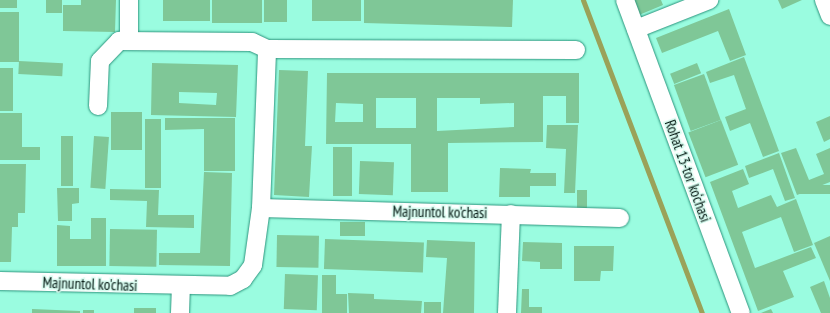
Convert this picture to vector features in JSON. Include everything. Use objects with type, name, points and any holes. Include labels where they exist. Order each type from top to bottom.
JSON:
[{"type":"street","points":[[124,41],[129,0]]},
{"type":"street","name":"Rohat 13-tor ko‘chasi","points":[[625,0],[741,313]]},
{"type":"street","points":[[636,29],[709,0]]},
{"type":"street","points":[[824,0],[830,16]]},
{"type":"street","points":[[98,106],[100,61],[124,41],[252,42],[267,49],[576,50]]},
{"type":"street","name":"Majnuntol ko'chasi","points":[[0,281],[230,286],[243,279],[253,265],[261,208],[267,49]]},
{"type":"street","name":"Majnuntol ko'chasi","points":[[261,208],[620,218]]},
{"type":"street","points":[[503,310],[511,214]]},
{"type":"street","points":[[180,313],[181,286]]},
{"type":"building","points":[[0,0],[17,0],[17,8],[0,8]]},
{"type":"building","points":[[46,0],[62,0],[62,13],[46,13]]},
{"type":"building","points":[[81,0],[116,0],[115,32],[63,31],[63,5],[81,5]]},
{"type":"building","points":[[163,0],[210,0],[210,21],[163,21]]},
{"type":"building","points":[[212,0],[262,0],[262,23],[212,23]]},
{"type":"building","points":[[264,0],[287,0],[287,22],[264,22]]},
{"type":"building","points":[[312,0],[361,0],[361,21],[312,21]]},
{"type":"building","points":[[364,0],[513,0],[512,27],[364,23]]},
{"type":"building","points":[[633,0],[661,0],[663,5],[639,15]]},
{"type":"building","points":[[778,0],[802,0],[782,9]]},
{"type":"building","points":[[729,9],[746,55],[730,61],[718,31],[662,53],[656,38]]},
{"type":"building","points":[[0,12],[19,12],[19,62],[0,62]]},
{"type":"building","points":[[744,57],[779,151],[763,157],[750,123],[730,131],[725,117],[746,109],[734,75],[710,83],[706,72]]},
{"type":"building","points":[[19,61],[63,63],[62,76],[18,74]]},
{"type":"building","points":[[152,63],[238,65],[236,117],[151,115]],"holes":[[[179,92],[217,93],[216,105],[179,103]]]},
{"type":"building","points":[[697,63],[701,73],[674,84],[670,74]]},
{"type":"building","points":[[0,68],[13,68],[13,111],[0,111]]},
{"type":"building","points":[[279,70],[308,71],[305,146],[312,146],[309,197],[274,195]]},
{"type":"building","points":[[327,73],[579,73],[579,123],[566,123],[566,96],[543,96],[543,142],[448,143],[448,192],[411,192],[411,144],[326,144]],"holes":[[[376,98],[416,98],[416,128],[376,128]],[[437,98],[480,98],[480,104],[514,103],[514,127],[437,131]],[[336,103],[363,104],[363,122],[335,122]]]},
{"type":"building","points":[[704,74],[721,120],[691,131],[674,85]]},
{"type":"building","points":[[111,112],[142,112],[142,150],[111,150]]},
{"type":"building","points":[[0,113],[22,113],[22,147],[40,147],[40,160],[0,160]]},
{"type":"building","points":[[830,116],[830,139],[824,142],[816,122]]},
{"type":"building","points":[[165,118],[235,118],[235,171],[204,171],[204,129],[165,130]]},
{"type":"building","points":[[145,119],[161,119],[161,188],[145,188]]},
{"type":"building","points":[[721,120],[738,165],[706,177],[688,133]]},
{"type":"building","points":[[547,125],[578,125],[575,193],[564,193],[566,149],[546,148]]},
{"type":"building","points":[[61,136],[73,136],[73,186],[61,186]]},
{"type":"building","points":[[94,136],[109,137],[105,189],[90,188]]},
{"type":"building","points":[[333,147],[352,147],[352,196],[333,196]]},
{"type":"building","points":[[796,148],[809,180],[824,174],[816,154],[830,148],[830,182],[797,195],[781,153]]},
{"type":"building","points":[[779,153],[795,198],[785,201],[773,169],[749,178],[745,166]]},
{"type":"building","points":[[360,161],[394,162],[393,195],[359,194]]},
{"type":"building","points":[[0,164],[26,164],[25,213],[18,213],[18,227],[12,227],[11,262],[0,262]]},
{"type":"building","points":[[500,168],[531,169],[530,173],[556,173],[556,186],[530,186],[530,197],[499,197]]},
{"type":"building","points":[[743,169],[749,184],[732,191],[738,208],[771,195],[777,207],[796,199],[813,245],[794,252],[781,217],[742,232],[755,268],[811,247],[816,258],[783,271],[794,297],[758,311],[710,182]]},
{"type":"building","points":[[204,172],[232,173],[230,266],[159,265],[159,253],[200,253]]},
{"type":"building","points":[[799,185],[830,185],[830,194],[799,194]]},
{"type":"building","points":[[57,188],[79,188],[79,203],[72,204],[72,221],[58,221]]},
{"type":"building","points":[[110,189],[159,190],[158,215],[194,215],[194,228],[146,227],[147,201],[110,200]]},
{"type":"building","points":[[577,190],[587,190],[587,208],[577,208]]},
{"type":"building","points":[[91,218],[106,218],[106,266],[57,266],[57,225],[70,226],[70,239],[91,239]]},
{"type":"building","points":[[340,222],[365,222],[365,236],[340,236]]},
{"type":"building","points":[[110,229],[157,230],[156,267],[109,266]]},
{"type":"building","points":[[277,235],[319,236],[318,268],[276,267]]},
{"type":"building","points":[[830,236],[830,281],[814,243]]},
{"type":"building","points":[[325,239],[424,242],[423,272],[324,269]]},
{"type":"building","points":[[427,240],[475,242],[474,313],[443,313],[447,258],[426,257]]},
{"type":"building","points":[[523,242],[562,243],[562,269],[540,269],[540,262],[522,261]]},
{"type":"building","points":[[574,246],[614,246],[613,271],[601,271],[600,281],[574,281]]},
{"type":"building","points":[[285,274],[318,275],[317,310],[284,309]]},
{"type":"building","points":[[322,275],[336,275],[336,294],[347,294],[347,313],[322,313]]},
{"type":"building","points":[[824,281],[830,298],[830,313],[821,313],[810,287]]},
{"type":"building","points":[[522,289],[529,289],[529,307],[542,307],[542,313],[521,313]]},
{"type":"building","points":[[348,293],[374,294],[374,299],[422,301],[421,313],[349,313]]},
{"type":"building","points":[[424,302],[441,302],[441,313],[424,313]]},
{"type":"building","points":[[134,308],[156,308],[156,313],[134,313]]},
{"type":"building","points":[[32,309],[80,311],[80,313],[32,313]]},
{"type":"building","points":[[771,309],[773,313],[761,313]]},
{"type":"building","points":[[83,310],[94,310],[94,313],[83,313]]},
{"type":"waterway","points":[[583,0],[702,313]]}]
